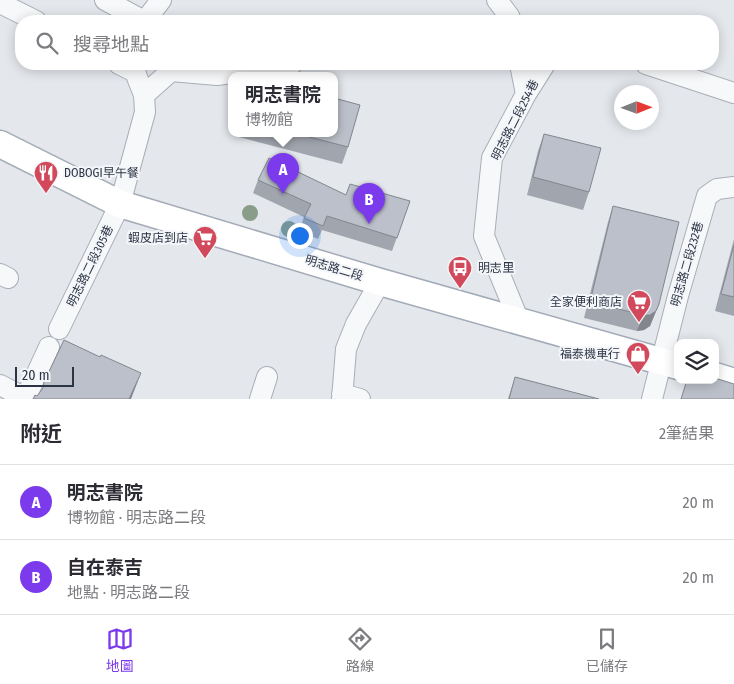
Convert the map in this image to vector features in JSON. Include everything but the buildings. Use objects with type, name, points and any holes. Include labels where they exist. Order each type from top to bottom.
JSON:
[{"type":"main road","name":"明志路二段","points":[[0,144],[120,204],[380,282],[669,363]]},
{"type":"main road","points":[[719,377],[734,382]]},
{"type":"street","points":[[105,0],[134,15]]},
{"type":"street","points":[[150,15],[162,0]]},
{"type":"street","points":[[497,0],[508,15]]},
{"type":"street","points":[[1,4],[24,15]]},
{"type":"street","points":[[132,70],[144,104]]},
{"type":"street","points":[[237,72],[251,70]]},
{"type":"street","points":[[521,70],[526,94]]},
{"type":"street","name":"明志路二段254巷","points":[[519,322],[484,236],[492,158],[526,94],[541,70]]},
{"type":"street","points":[[664,70],[734,93]]},
{"type":"street","points":[[144,104],[171,71],[217,75],[228,73]]},
{"type":"street","name":"明志路二段305巷","points":[[59,329],[120,204],[144,104]]},
{"type":"street","name":"明志路二段232巷","points":[[669,363],[707,196],[717,189],[734,187]]},
{"type":"street","points":[[348,397],[346,349],[356,324],[380,282]]},
{"type":"street","points":[[0,386],[25,399],[49,347]]},
{"type":"street","points":[[652,399],[669,363]]},
{"type":"street","points":[[260,399],[267,377]]},
{"type":"place","name":"DOBOGI早午餐","points":[[46,194]]},
{"type":"place","name":"明志書院","points":[[283,194]]},
{"type":"place","name":"自在泰吉","points":[[369,224]]},
{"type":"place","name":"蝦皮店到店","points":[[205,259]]},
{"type":"place","name":"明志里","points":[[460,289]]},
{"type":"place","name":"全家便利商店","points":[[639,323]]},
{"type":"place","name":"福泰機車行","points":[[638,375]]}]
